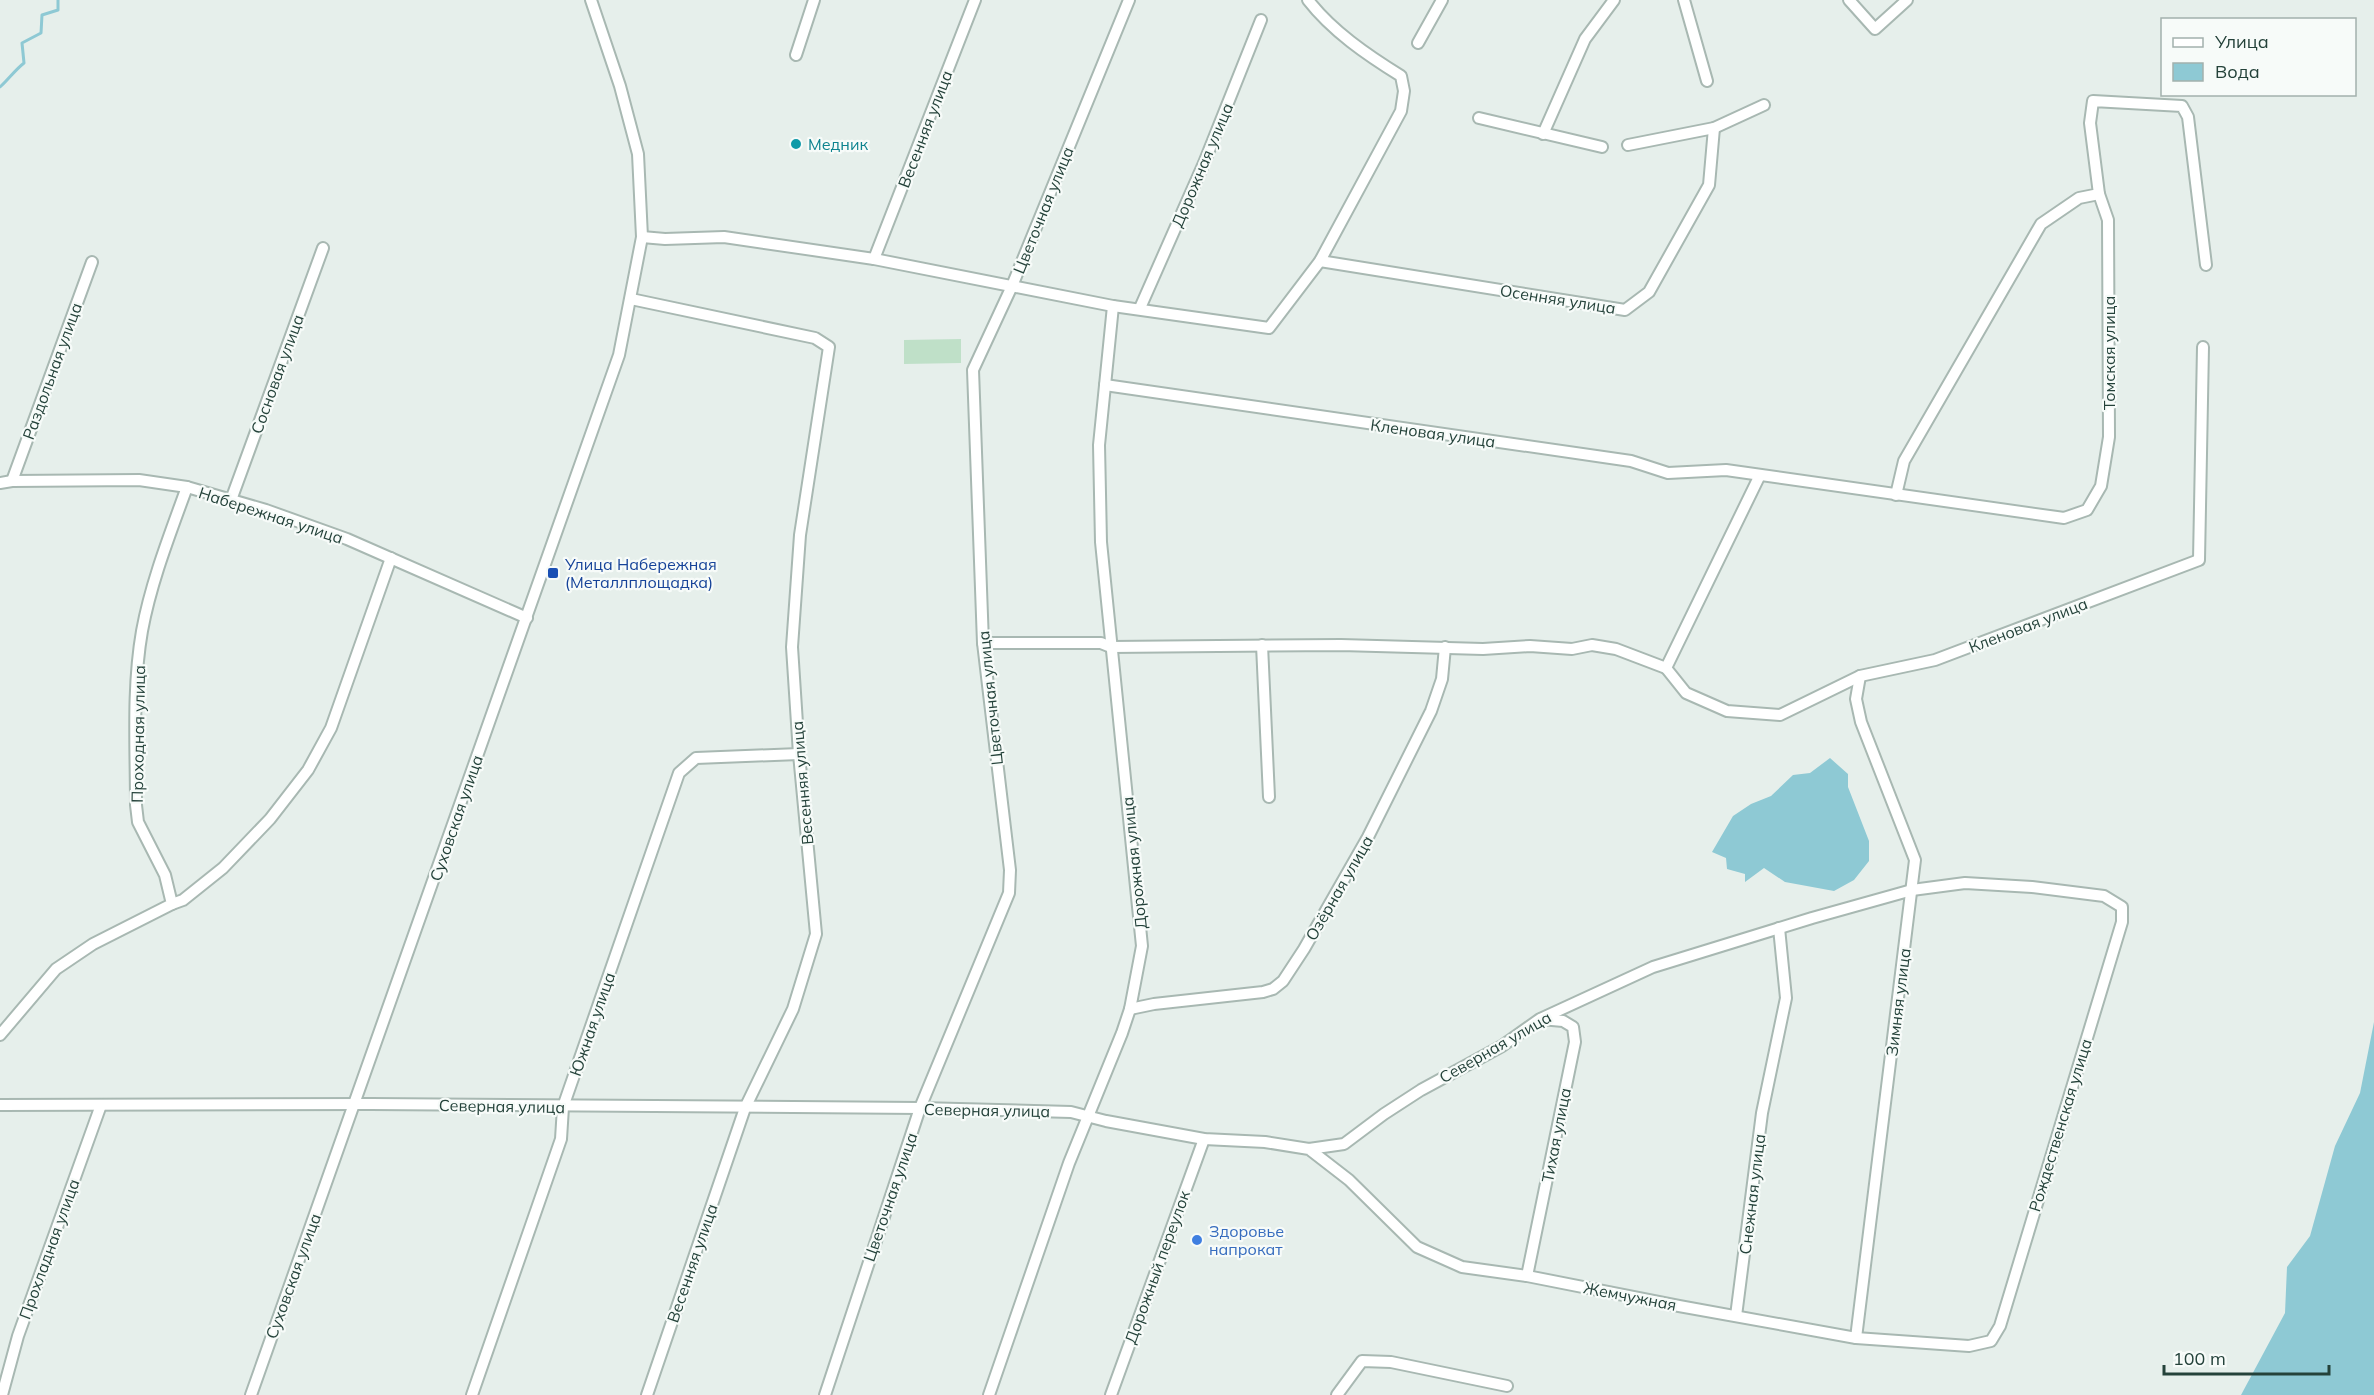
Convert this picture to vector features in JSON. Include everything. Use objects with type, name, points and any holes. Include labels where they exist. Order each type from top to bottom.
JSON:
[{"type":"street","name":"Суховская улица","points":[[251,1395],[619,355],[642,237],[638,154],[632,125],[591,0]]},
{"type":"street","points":[[796,55],[814,0]]},
{"type":"street","name":"Весенняя улица","points":[[874,259],[975,0]]},
{"type":"street","name":"Цветочная улица","points":[[825,1395],[920,1108],[1009,893],[1010,870],[983,643],[973,370],[1011,286],[1129,0]]},
{"type":"street","points":[[642,237],[665,239],[724,237],[874,259],[1113,306],[1269,328],[1320,261],[1401,111],[1404,91],[1401,76],[1374,59],[1330,24],[1308,0]]},
{"type":"street","points":[[1418,43],[1442,0]]},
{"type":"street","points":[[1544,134],[1584,39],[1614,0]]},
{"type":"street","points":[[1684,0],[1707,81]]},
{"type":"street","points":[[1849,0],[1875,29],[1907,0]]},
{"type":"street","name":"Дорожная улица","points":[[1140,308],[1204,163],[1261,20]]},
{"type":"street","name":"Томская улица","points":[[2101,486],[2109,437],[2108,220],[2099,194],[2090,123],[2093,101],[2182,106],[2188,117],[2206,265]]},
{"type":"street","points":[[1628,145],[1714,128],[1764,105]]},
{"type":"street","points":[[1479,118],[1602,147]]},
{"type":"street","name":"Осенняя улица","points":[[1320,261],[1624,310],[1648,292],[1709,185],[1714,128]]},
{"type":"street","points":[[1896,495],[1904,461],[2041,224],[2079,198],[2099,194]]},
{"type":"street","name":"Сосновая улица","points":[[231,500],[323,248]]},
{"type":"street","name":"Раздольная улица","points":[[12,481],[92,262]]},
{"type":"street","name":"Весенняя улица","points":[[631,299],[814,338],[829,347],[800,535],[792,647],[799,754],[816,934],[793,1010],[745,1108],[647,1395]]},
{"type":"street","name":"Дорожная улица","points":[[989,1395],[1069,1163],[1130,1009],[1142,946],[1100,531],[1098,445],[1113,306]]},
{"type":"street","name":"Кленовая улица","points":[[1666,668],[1686,693],[1727,711],[1780,715],[1860,676],[1935,660],[2199,560],[2203,347]]},
{"type":"street","name":"Кленовая улица","points":[[1105,385],[1631,461],[1668,473],[1726,470],[2064,518],[2087,510],[2101,486]]},
{"type":"street","points":[[983,643],[1101,643],[1111,647],[1262,645],[1483,649],[1530,646],[1572,649],[1592,645],[1616,649],[1666,668],[1760,475]]},
{"type":"street","name":"Набережная улица","points":[[0,483],[139,480],[187,487],[347,539],[526,618]]},
{"type":"street","name":"Проходная улица","points":[[172,904],[165,875],[138,822],[136,689],[142,631],[150,597],[187,487]]},
{"type":"street","points":[[0,1035],[56,969],[93,944],[183,900],[223,867],[270,819],[309,770],[331,728],[391,558]]},
{"type":"street","points":[[1262,645],[1269,797]]},
{"type":"street","name":"Озёрная улица","points":[[1130,1009],[1154,1004],[1263,992],[1273,989],[1283,981],[1304,949],[1368,837],[1431,711],[1442,679],[1445,647]]},
{"type":"street","name":"Зимняя улица","points":[[1856,1338],[1915,860],[1861,722],[1856,699],[1860,676]]},
{"type":"street","name":"Южная улица","points":[[472,1395],[561,1139],[563,1107],[679,773],[696,758],[799,754]]},
{"type":"street","name":"Северная улица","points":[[0,1105],[355,1104],[920,1108],[1071,1112],[1204,1139],[1265,1143],[1309,1149],[1344,1144],[1421,1090],[1502,1046],[1540,1019],[1653,967],[1779,928],[1912,890],[1965,883],[2032,887],[2103,896],[2122,907]]},
{"type":"street","name":"Рождественская улица","points":[[1991,1341],[2000,1326],[2105,979],[2122,922],[2122,907]]},
{"type":"street","name":"Снежная улица","points":[[1737,1316],[1762,1113],[1786,999],[1779,928]]},
{"type":"street","name":"Тихая улица","points":[[1527,1276],[1575,1042],[1573,1028],[1563,1021],[1540,1019]]},
{"type":"street","name":"Прохладная улица","points":[[2,1389],[18,1336],[101,1105]]},
{"type":"street","name":"Дорожный переулок","points":[[1111,1395],[1204,1139]]},
{"type":"street","name":"Жемчужная","points":[[1309,1149],[1349,1180],[1417,1247],[1462,1267],[1527,1276],[1856,1338],[1969,1346],[1991,1341]]},
{"type":"street","points":[[1337,1395],[1362,1361],[1391,1362],[1507,1386]]},
{"type":"green space","points":[[961,339],[961,363],[904,364],[904,340]]},
{"type":"water","points":[[1830,758],[1848,774],[1848,787],[1869,841],[1869,861],[1854,880],[1834,891],[1785,882],[1764,868],[1745,882],[1745,874],[1727,869],[1726,858],[1712,852],[1733,816],[1751,804],[1771,796],[1793,775],[1810,773]]},
{"type":"water","points":[[2374,1022],[2374,1395],[2241,1395],[2285,1313],[2287,1267],[2310,1236],[2335,1146],[2360,1093]]},
{"type":"waterway","points":[[0,87],[24,63],[22,43],[41,33],[42,15],[58,10],[58,0]]},
{"type":"place","name":"Медник","points":[[796,144]]},
{"type":"place","name":"Улица Набережная (Металлплощадка)","points":[[553,573]]},
{"type":"place","name":"Здоровье напрокат","points":[[1197,1240]]}]
